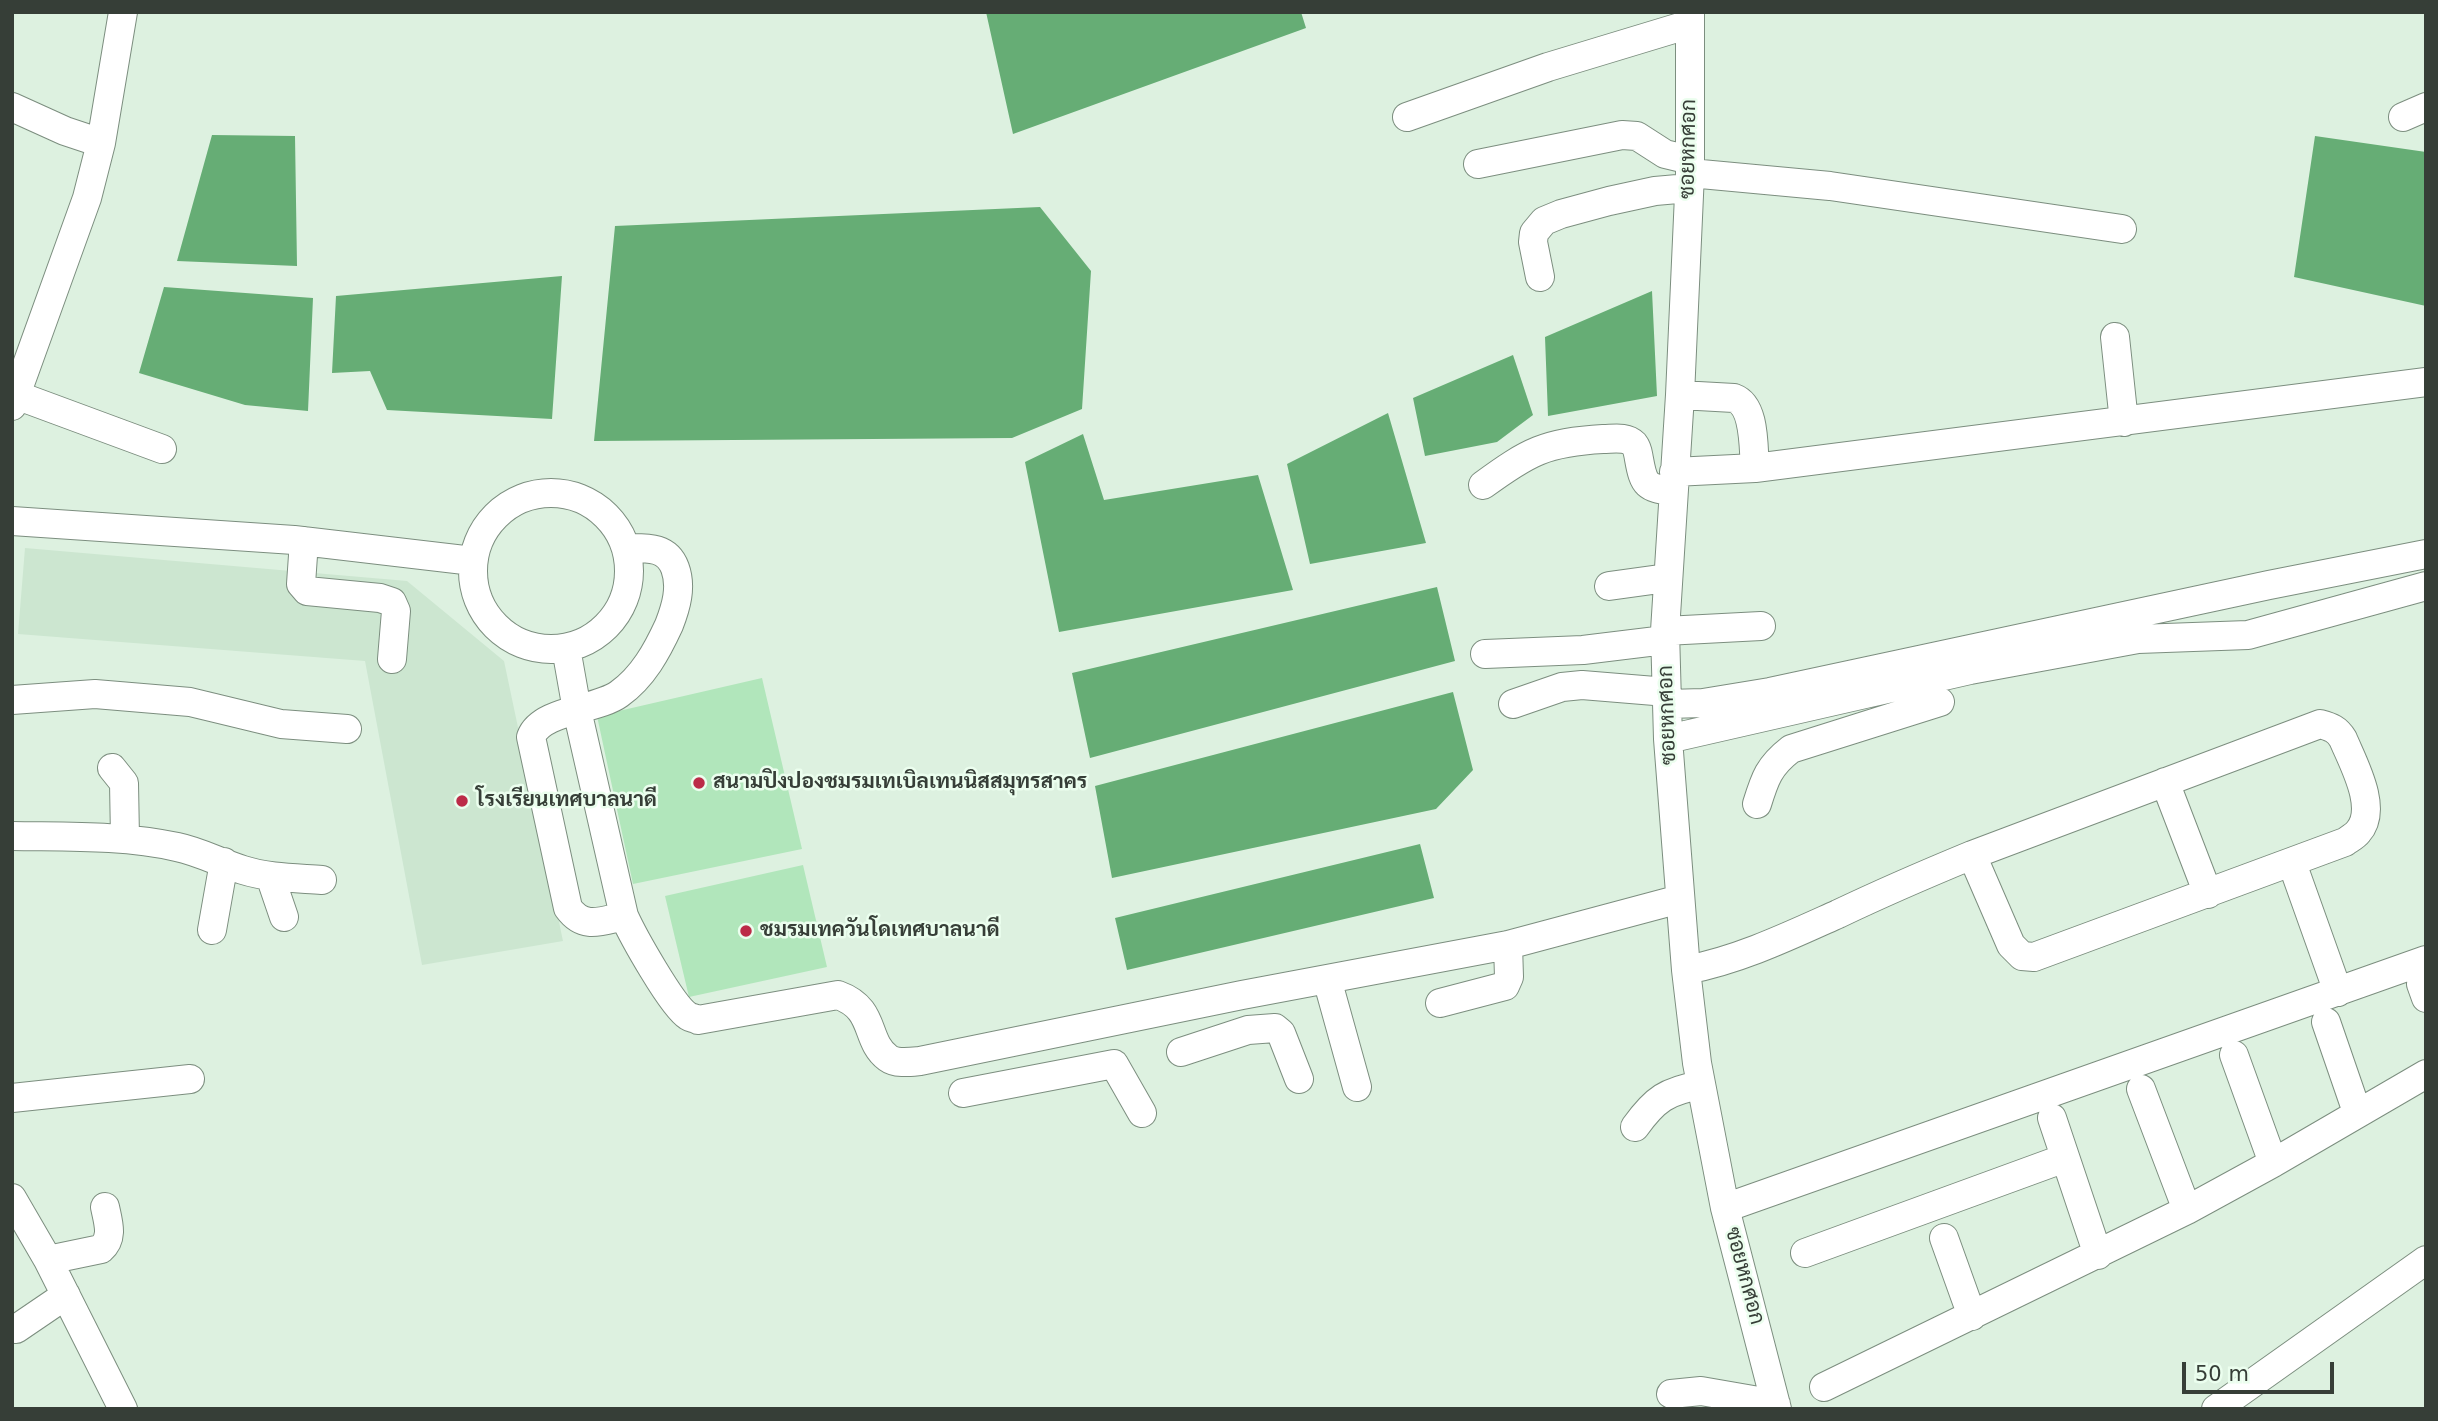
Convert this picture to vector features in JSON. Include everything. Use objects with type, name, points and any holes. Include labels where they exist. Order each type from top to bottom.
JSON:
[{"type":"street","points":[[123,12],[101,143],[87,198],[14,401],[162,449]]},
{"type":"street","points":[[1407,117],[1690,18]]},
{"type":"street","name":"ซอยหกศอก","points":[[1690,18],[1697,396],[1687,476],[1667,578],[1678,633],[1682,715],[1680,900],[1703,966],[1701,1085],[1743,1202],[1777,1406]]},
{"type":"street","points":[[12,107],[65,131],[101,143]]},
{"type":"street","points":[[1478,164],[1622,135],[1637,136],[1692,174]]},
{"type":"street","points":[[1540,277],[1533,242],[1534,233],[1544,221],[1609,201],[1655,191],[1692,174],[1830,186],[2122,229]]},
{"type":"street","points":[[2115,337],[2124,422]]},
{"type":"street","points":[[1483,485],[1517,460],[1547,446],[1577,441],[1622,438],[1632,442],[1637,448],[1644,482],[1649,487],[1687,476],[2426,382]]},
{"type":"street","points":[[1697,396],[1741,401],[1747,408],[1755,468]]},
{"type":"street","points":[[544,494],[574,497],[601,511],[620,534],[629,562],[628,584],[622,604],[614,617],[593,637],[566,648],[544,649],[522,644],[497,628],[483,610],[475,590],[473,561],[480,539],[492,520],[516,502],[544,494]]},
{"type":"street","points":[[12,521],[304,541],[473,561]]},
{"type":"street","points":[[304,541],[300,584],[307,591],[380,598],[391,603],[396,611],[392,659]]},
{"type":"street","points":[[624,916],[590,923],[576,919],[568,908],[531,737],[534,727],[545,720],[617,695],[637,679],[657,650],[672,618],[679,593],[676,571],[670,557],[653,548],[626,548]]},
{"type":"street","points":[[1682,715],[1782,689],[2426,554]]},
{"type":"street","points":[[1609,586],[1667,578]]},
{"type":"street","points":[[1513,704],[1562,687],[1581,685],[1626,690],[1682,715],[1782,712],[1970,670],[2138,639],[2248,635],[2426,586]]},
{"type":"street","points":[[1485,654],[1583,650],[1678,633],[1761,626]]},
{"type":"street","points":[[566,648],[577,710],[624,916],[637,944],[676,1002],[687,1016],[698,1020],[838,995],[849,999],[861,1009],[880,1048],[888,1058],[901,1062],[944,1057],[1242,995],[1508,945],[1680,900]]},
{"type":"street","points":[[12,700],[95,694],[190,702],[281,724],[347,729]]},
{"type":"street","points":[[1757,804],[1766,776],[1776,761],[1791,748],[1940,702]]},
{"type":"street","points":[[1782,712],[1791,748]]},
{"type":"street","points":[[1703,966],[1801,931],[1972,855],[2320,724],[2331,727],[2343,739],[2363,789],[2366,808],[2365,820],[2358,832],[2345,842],[2034,957],[2022,956],[2011,945],[1972,855]]},
{"type":"street","points":[[112,768],[124,783],[125,838]]},
{"type":"street","points":[[2165,782],[2208,894]]},
{"type":"street","points":[[12,836],[125,838],[177,847],[270,876],[322,880]]},
{"type":"street","points":[[212,930],[224,862]]},
{"type":"street","points":[[2292,863],[2338,992]]},
{"type":"street","points":[[270,876],[284,917]]},
{"type":"street","points":[[1440,1003],[1505,986],[1509,977],[1508,945]]},
{"type":"street","points":[[1327,979],[1357,1087]]},
{"type":"street","points":[[1743,1202],[2338,992],[2424,981]]},
{"type":"street","points":[[1242,995],[1248,1030]]},
{"type":"street","points":[[2326,1022],[2357,1112]]},
{"type":"street","points":[[1100,1025],[1114,1063],[1142,1113]]},
{"type":"street","points":[[1181,1052],[1248,1030],[1275,1028],[1280,1033],[1299,1079]]},
{"type":"street","points":[[2234,1055],[2273,1163]]},
{"type":"street","points":[[963,1093],[1114,1063]]},
{"type":"street","points":[[1824,1387],[2187,1210],[2426,1074]]},
{"type":"street","points":[[12,1098],[190,1079]]},
{"type":"street","points":[[1635,1127],[1658,1100],[1676,1090],[1701,1085]]},
{"type":"street","points":[[2141,1089],[2187,1210]]},
{"type":"street","points":[[2052,1118],[2098,1255]]},
{"type":"street","points":[[1805,1253],[2065,1158]]},
{"type":"street","points":[[12,1198],[20,1229],[48,1259],[123,1409]]},
{"type":"street","points":[[48,1259],[102,1249],[110,1237],[106,1207]]},
{"type":"street","points":[[1944,1238],[1972,1315]]},
{"type":"street","points":[[2216,1409],[2426,1260]]},
{"type":"street","points":[[16,1329],[66,1294]]},
{"type":"street","points":[[1671,1394],[1701,1391],[1777,1406]]},
{"type":"shaded area","points":[[986,12],[1301,12],[1306,28],[1013,134]]},
{"type":"shaded area","points":[[212,135],[295,136],[297,266],[177,261]]},
{"type":"shaded area","points":[[2315,136],[2426,152],[2426,306],[2294,277]]},
{"type":"shaded area","points":[[1040,207],[1091,271],[1082,409],[1012,438],[594,441],[615,226]]},
{"type":"shaded area","points":[[562,276],[552,419],[387,410],[370,371],[332,373],[336,296]]},
{"type":"shaded area","points":[[164,287],[313,298],[308,411],[245,405],[139,373]]},
{"type":"shaded area","points":[[1652,291],[1657,396],[1548,416],[1545,337]]},
{"type":"shaded area","points":[[1513,355],[1533,415],[1497,442],[1425,456],[1413,398]]},
{"type":"shaded area","points":[[1388,413],[1426,543],[1310,564],[1287,464]]},
{"type":"shaded area","points":[[1083,434],[1104,500],[1258,475],[1293,590],[1059,632],[1025,462]]},
{"type":"shaded area","name":"โรงเรียนเทศบาลนาดี","points":[[25,548],[407,581],[504,661],[563,941],[422,965],[365,661],[18,634]]},
{"type":"shaded area","points":[[1437,587],[1455,661],[1090,758],[1072,673]]},
{"type":"shaded area","name":"สนามปิงปองชมรมเทเบิลเทนนิสสมุทรสาคร","points":[[762,678],[802,849],[633,884],[597,716]]},
{"type":"shaded area","points":[[1453,692],[1473,770],[1436,809],[1112,878],[1095,786]]},
{"type":"shaded area","points":[[1420,844],[1434,898],[1127,970],[1115,918]]},
{"type":"shaded area","name":"ชมรมเทควันโดเทศบาลนาดี","points":[[803,865],[827,967],[689,997],[665,896]]},
{"type":"place","name":"สนามปิงปองชมรมเทเบิลเทนนิสสมุทรสาคร","points":[[699,783]]},
{"type":"place","name":"โรงเรียนเทศบาลนาดี","points":[[462,801]]},
{"type":"place","name":"ชมรมเทควันโดเทศบาลนาดี","points":[[746,931]]}]
